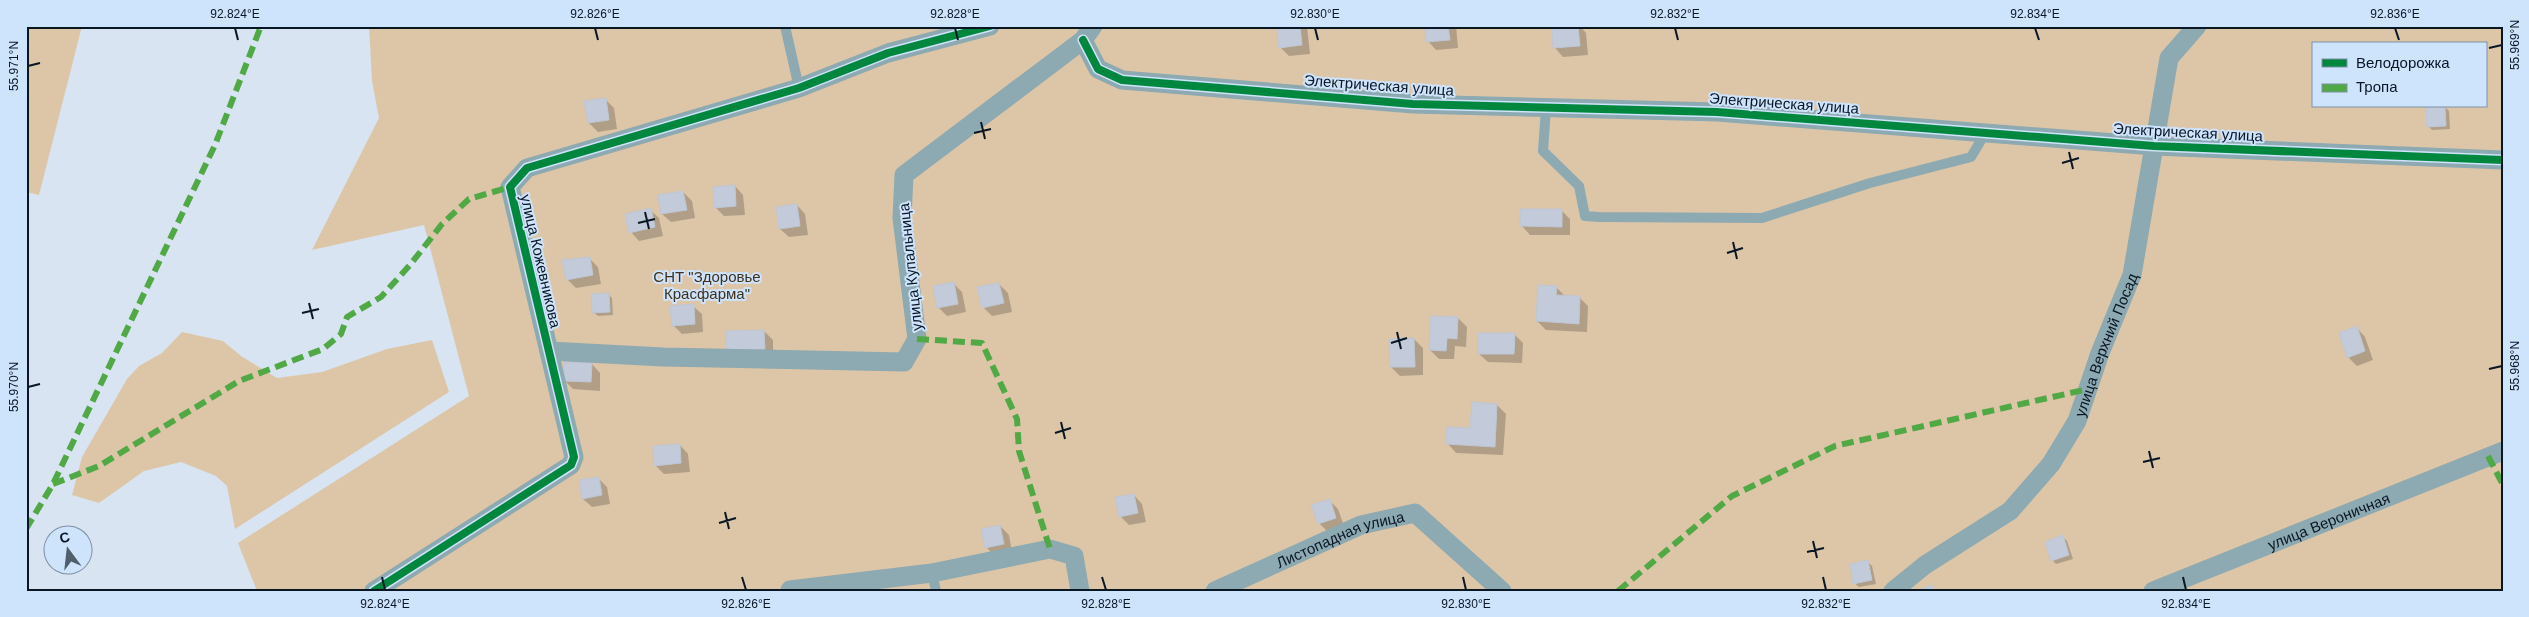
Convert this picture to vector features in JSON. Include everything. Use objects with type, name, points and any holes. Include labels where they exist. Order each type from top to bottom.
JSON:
[{"type":"street","name":"улица Кожевникова","points":[[374,591],[572,465],[574,457],[510,187],[526,168],[799,88],[888,54],[990,26]]},
{"type":"street","name":"улица Верхний Посад","points":[[1893,591],[1925,565],[2010,511],[2051,464],[2077,421],[2100,353],[2132,275],[2169,58],[2197,26]]},
{"type":"street","name":"Электрическая улица","points":[[1088,33],[1098,69],[1122,80],[1413,104],[1717,112],[2154,146],[2503,160]]},
{"type":"street","name":"улица Купальница","points":[[549,352],[663,357],[904,362],[917,339],[902,218],[904,175],[1088,33]]},
{"type":"street","name":"улица Вероничная","points":[[2153,591],[2503,451]]},
{"type":"street","name":"Листопадная улица","points":[[1215,591],[1362,526],[1415,513],[1502,591]]},
{"type":"street","points":[[790,590],[934,582],[1050,549],[1074,556],[1080,591]]},
{"type":"lane","points":[[785,26],[799,88]]},
{"type":"lane","points":[[1546,108],[1543,151],[1579,186],[1585,216],[1599,217],[1762,218],[1870,183],[1971,157],[1986,132]]},
{"type":"green space","points":[[26,26],[82,26],[39,195],[26,192]]},
{"type":"green space","name":"СНТ \"Здоровье Красфарма\"","points":[[369,26],[2503,26],[2503,591],[257,591],[238,543],[469,396],[424,225],[312,250],[379,118],[372,81]]},
{"type":"green space","points":[[182,332],[223,341],[241,356],[277,378],[322,372],[387,349],[432,340],[449,392],[235,529],[227,486],[216,476],[181,462],[144,471],[99,503],[72,495],[82,457],[127,379],[139,366],[162,353]]},
{"type":"building","points":[[1277,26],[1300,26],[1302,45],[1279,48]]},
{"type":"building","points":[[1425,26],[1448,26],[1450,40],[1426,42]]},
{"type":"building","points":[[1552,26],[1578,26],[1580,46],[1553,48]]},
{"type":"building","points":[[606,98],[609,120],[588,123],[584,101]]},
{"type":"building","points":[[2426,108],[2445,108],[2446,126],[2427,127]]},
{"type":"building","points":[[735,185],[736,206],[714,208],[713,187]]},
{"type":"building","points":[[683,191],[687,210],[661,214],[658,195]]},
{"type":"building","points":[[797,204],[800,226],[779,229],[776,207]]},
{"type":"building","points":[[651,208],[655,227],[629,233],[625,214]]},
{"type":"building","points":[[1520,209],[1562,209],[1562,227],[1520,226]]},
{"type":"building","points":[[590,257],[593,275],[566,280],[562,260]]},
{"type":"building","points":[[954,282],[958,304],[937,308],[933,286]]},
{"type":"building","points":[[999,283],[1004,303],[982,308],[977,287]]},
{"type":"building","points":[[1538,285],[1557,286],[1556,295],[1580,296],[1579,324],[1536,321]]},
{"type":"building","points":[[609,293],[610,312],[592,313],[591,294]]},
{"type":"building","points":[[694,304],[695,324],[672,326],[670,306]]},
{"type":"building","points":[[1431,316],[1458,317],[1457,339],[1447,338],[1446,351],[1429,350]]},
{"type":"building","points":[[2357,326],[2365,351],[2347,358],[2339,333]]},
{"type":"building","points":[[764,330],[765,349],[726,351],[726,331]]},
{"type":"building","points":[[1478,333],[1515,333],[1514,354],[1478,354]]},
{"type":"building","points":[[1414,338],[1415,367],[1390,367],[1389,339]]},
{"type":"building","points":[[564,362],[592,363],[591,382],[563,381]]},
{"type":"building","points":[[1472,402],[1497,404],[1495,447],[1446,444],[1447,427],[1470,428]]},
{"type":"building","points":[[680,444],[681,463],[654,466],[653,446]]},
{"type":"building","points":[[599,477],[602,495],[582,499],[579,480]]},
{"type":"building","points":[[1134,494],[1138,513],[1119,517],[1115,497]]},
{"type":"building","points":[[1330,499],[1336,518],[1318,524],[1311,505]]},
{"type":"building","points":[[1000,525],[1004,544],[985,548],[981,529]]},
{"type":"building","points":[[2063,535],[2069,555],[2051,561],[2045,542]]},
{"type":"building","points":[[1868,560],[1872,580],[1853,584],[1850,564]]},
{"type":"building","points":[[1932,585],[1934,591],[1916,591]]},
{"type":"marked path","points":[[26,529],[53,484],[215,145],[261,26]]},
{"type":"marked path","points":[[53,484],[99,466],[239,381],[323,349],[341,334],[347,317],[381,297],[410,265],[442,224],[469,199],[510,187]]},
{"type":"marked path","points":[[917,339],[982,343],[1017,419],[1019,451],[1050,549]]},
{"type":"marked path","points":[[1618,591],[1732,496],[1835,446],[2088,389]]},
{"type":"marked path","points":[[2488,456],[2503,485]]},
{"type":"cycle path","points":[[374,591],[571,465],[574,457],[510,187],[527,168],[799,88],[888,53],[990,26]]},
{"type":"cycle path","points":[[1083,40],[1098,69],[1122,80],[1413,104],[1717,112],[2154,146],[2503,160]]}]
